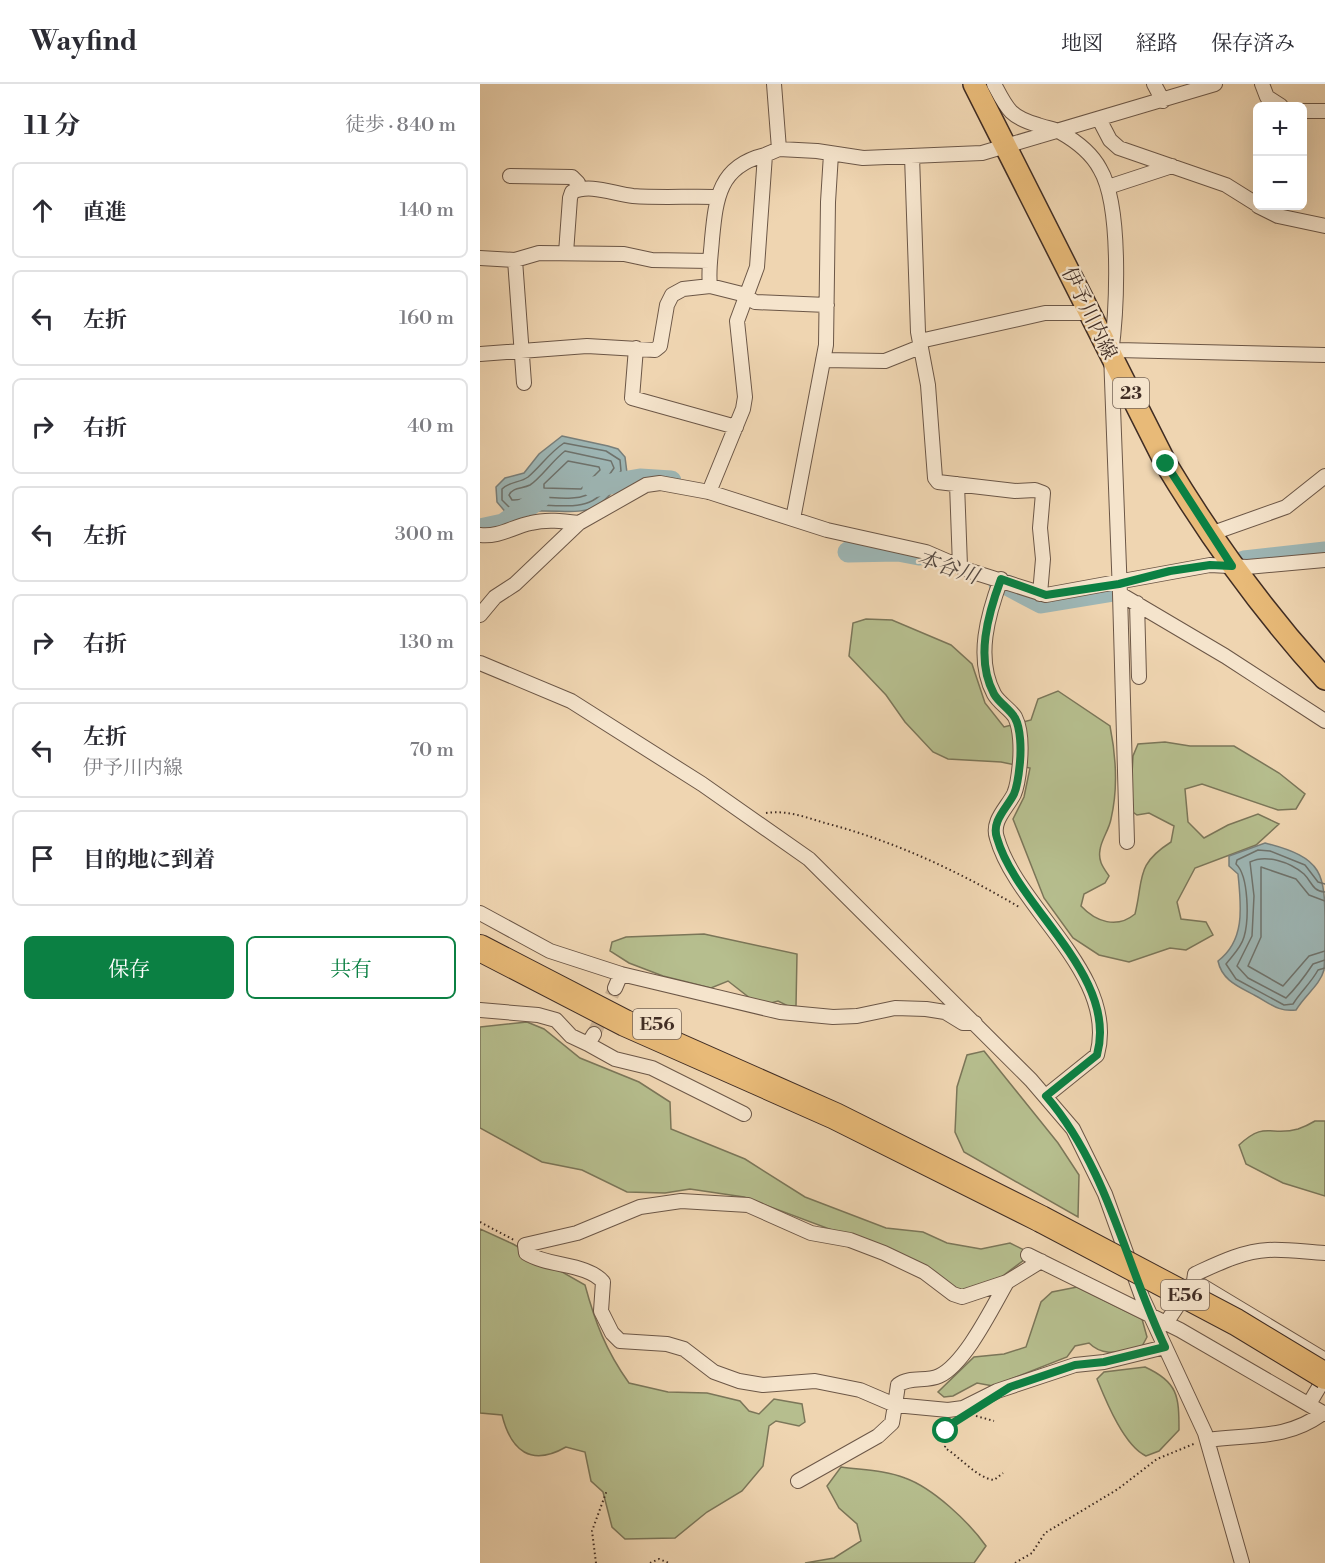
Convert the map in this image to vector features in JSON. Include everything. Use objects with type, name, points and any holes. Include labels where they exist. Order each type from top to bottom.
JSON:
[{"type":"highway","name":"E56","points":[[480,929],[632,1011],[1041,1219],[1236,1323],[1325,1377]]},
{"type":"highway","name":"E56","points":[[480,948],[625,1023],[836,1116]]},
{"type":"main road","name":"伊予川内線","points":[[974,84],[1166,464],[1232,566],[1280,629],[1325,679]]},
{"type":"street","points":[[774,84],[779,149]]},
{"type":"street","points":[[994,84],[1007,110],[1013,115],[1024,121],[1057,130],[1091,155],[1108,187],[1113,219],[1114,329],[1111,354],[1127,842]]},
{"type":"street","points":[[1154,84],[1163,101]]},
{"type":"street","points":[[1262,84],[1267,98],[1274,102]]},
{"type":"street","points":[[710,286],[710,261],[718,197],[730,173],[752,159],[779,149],[863,158],[982,153],[1211,85]]},
{"type":"street","points":[[1307,111],[1325,111]]},
{"type":"street","points":[[1099,119],[1110,140],[1119,148],[1226,185],[1253,202]]},
{"type":"street","points":[[793,519],[823,360],[827,305],[831,154]]},
{"type":"street","points":[[709,492],[736,427],[745,397],[736,321],[747,298],[757,267],[765,155]]},
{"type":"street","points":[[912,156],[920,344],[928,385],[935,478],[938,482],[1015,491],[1035,490],[1043,493],[1040,528],[1043,559],[1040,594]]},
{"type":"street","points":[[1108,187],[1172,166]]},
{"type":"street","points":[[510,176],[572,177],[578,183],[578,189]]},
{"type":"street","points":[[566,253],[570,198],[572,192],[578,189],[593,189],[632,196],[718,197]]},
{"type":"street","points":[[1267,210],[1278,216],[1325,226]]},
{"type":"street","points":[[480,258],[515,260],[539,252],[624,254],[652,260],[710,261]]},
{"type":"street","points":[[515,260],[524,383]]},
{"type":"street","points":[[480,354],[587,346],[655,350],[660,346],[667,304],[672,295],[683,289],[710,286],[754,302],[780,305],[827,305]]},
{"type":"street","points":[[823,360],[885,362],[920,344],[1045,313],[1091,313]]},
{"type":"street","points":[[636,348],[632,398],[736,427]]},
{"type":"street","points":[[1111,354],[1118,350],[1325,355]]},
{"type":"street","points":[[1210,534],[1286,507],[1325,476]]},
{"type":"street","points":[[480,615],[495,597],[514,584],[579,523],[646,485],[660,483],[709,492],[827,530],[926,552],[1040,594],[1119,589],[1170,571],[1210,565],[1247,567],[1325,560]]},
{"type":"street","points":[[957,484],[960,566]]},
{"type":"street","points":[[480,535],[503,534],[531,523],[546,521],[579,523]]},
{"type":"street","points":[[1001,579],[989,609],[985,645],[987,673],[994,693],[1015,717],[1020,761],[1015,792],[997,820],[996,836],[1028,899],[1067,948],[1093,997],[1099,1048],[1091,1062],[1046,1096]]},
{"type":"street","points":[[1119,589],[1137,603],[1325,720]]},
{"type":"street","points":[[1137,603],[1139,677]]},
{"type":"street","points":[[480,663],[572,701],[738,809],[809,859],[1046,1096],[1073,1129],[1084,1147],[1116,1220],[1150,1315],[1207,1440],[1242,1563]]},
{"type":"street","points":[[480,913],[550,951],[621,974],[780,1012],[849,1017],[895,1008],[926,1009],[945,1012],[963,1023],[975,1023]]},
{"type":"street","points":[[615,988],[621,974]]},
{"type":"street","points":[[480,1010],[538,1015],[556,1020],[571,1036],[591,1039],[615,1059],[652,1068],[744,1114]]},
{"type":"street","points":[[1041,1261],[1007,1282],[962,1298],[924,1272],[885,1253],[850,1240],[811,1233],[748,1205],[681,1201],[640,1207],[577,1233],[525,1245],[526,1253],[535,1259],[595,1272],[603,1282],[601,1311],[612,1334],[620,1341],[666,1344],[684,1349],[714,1372],[739,1381],[763,1385],[815,1381],[860,1389],[895,1405],[948,1410],[963,1408],[997,1391],[1075,1365],[1104,1362],[1165,1347]]},
{"type":"street","points":[[1166,1323],[1194,1281],[1196,1274],[1250,1252],[1267,1250],[1325,1253]]},
{"type":"street","points":[[1028,1255],[1166,1323],[1324,1413],[1292,1431],[1207,1440]]},
{"type":"street","points":[[1194,1281],[1325,1360]]},
{"type":"street","points":[[798,1481],[878,1436],[892,1423],[898,1385],[904,1381],[936,1378],[949,1371],[990,1312],[1007,1282]]},
{"type":"street","points":[[1310,1404],[1325,1377]]},
{"type":"path","points":[[738,809],[764,813],[788,812],[869,835],[966,876],[1046,921]]},
{"type":"path","points":[[480,1222],[525,1245]]},
{"type":"path","points":[[967,1416],[994,1421]]},
{"type":"path","points":[[960,1419],[946,1431],[945,1448],[959,1456],[986,1479],[994,1480],[1003,1473]]},
{"type":"path","points":[[1015,1563],[1032,1553],[1045,1533],[1118,1489],[1157,1459],[1207,1440]]},
{"type":"path","points":[[596,1563],[592,1531],[607,1490]]},
{"type":"path","points":[[650,1563],[659,1559],[669,1563]]},
{"type":"green space","points":[[866,619],[892,620],[951,645],[972,664],[985,703],[1004,727],[1031,720],[1038,699],[1058,691],[1110,726],[1115,761],[1115,796],[1110,823],[1100,854],[1102,864],[1109,876],[1105,883],[1084,894],[1081,906],[1100,920],[1121,921],[1135,914],[1146,865],[1159,850],[1171,842],[1174,826],[1149,813],[1137,815],[1130,810],[1133,756],[1138,744],[1165,742],[1190,746],[1234,746],[1279,773],[1305,794],[1296,809],[1278,810],[1202,784],[1185,789],[1188,822],[1204,838],[1228,825],[1258,814],[1279,824],[1256,845],[1195,868],[1177,902],[1181,919],[1206,922],[1213,935],[1186,950],[1170,948],[1129,962],[1099,955],[1073,938],[1044,898],[1013,819],[1024,797],[1030,768],[1001,762],[948,759],[933,752],[905,722],[886,695],[849,656],[853,623]]},
{"type":"green space","points":[[704,934],[797,954],[796,1006],[788,1006],[778,1001],[764,1005],[755,1002],[728,981],[711,988],[663,976],[629,963],[610,951],[612,942],[626,937]]},
{"type":"green space","points":[[527,1022],[544,1029],[580,1058],[639,1082],[670,1102],[671,1129],[745,1159],[805,1197],[886,1228],[923,1232],[947,1243],[981,1249],[1010,1243],[1032,1254],[996,1281],[961,1291],[896,1254],[744,1197],[690,1189],[665,1193],[627,1192],[582,1170],[542,1162],[480,1128],[480,1027]]},
{"type":"green space","points":[[984,1051],[1058,1143],[1079,1175],[1078,1217],[964,1152],[955,1132],[957,1087],[967,1055]]},
{"type":"green space","points":[[1315,1121],[1325,1121],[1325,1196],[1283,1183],[1246,1164],[1239,1145],[1248,1137],[1262,1131],[1298,1129]]},
{"type":"green space","points":[[480,1229],[513,1244],[585,1285],[602,1336],[629,1383],[668,1392],[707,1393],[740,1401],[749,1411],[759,1414],[774,1399],[802,1404],[805,1422],[799,1426],[776,1421],[769,1426],[763,1466],[742,1491],[707,1512],[675,1538],[625,1539],[612,1527],[603,1492],[591,1481],[585,1452],[566,1447],[542,1456],[524,1452],[511,1438],[502,1415],[480,1413]]},
{"type":"green space","points":[[1077,1287],[1142,1319],[1147,1337],[1141,1348],[1107,1352],[1089,1343],[1075,1346],[1067,1357],[993,1386],[977,1383],[953,1396],[944,1397],[938,1392],[974,1357],[1004,1354],[1026,1347],[1041,1302],[1052,1292]]},
{"type":"green space","points":[[1145,1367],[1164,1378],[1174,1391],[1179,1418],[1179,1430],[1159,1451],[1146,1456],[1130,1443],[1123,1433],[1097,1379],[1104,1372]]},
{"type":"green space","points":[[841,1467],[890,1473],[916,1483],[950,1507],[986,1546],[974,1563],[805,1563],[834,1558],[861,1541],[857,1524],[839,1508],[827,1486]]},
{"type":"water","points":[[562,436],[618,449],[625,457],[627,473],[606,499],[588,510],[531,511],[508,515],[497,502],[496,487],[505,478],[524,473],[539,454]]},
{"type":"water","points":[[1265,843],[1285,849],[1310,862],[1322,881],[1325,909],[1324,970],[1296,1010],[1275,1007],[1238,986],[1223,974],[1218,961],[1233,943],[1240,921],[1238,874],[1229,866],[1229,856]]},
{"type":"waterway","name":"本谷川","points":[[593,487],[640,479],[671,481]]},
{"type":"waterway","name":"本谷川","points":[[480,529],[503,524],[539,499]]},
{"type":"waterway","name":"本谷川","points":[[848,552],[898,551],[919,555]]},
{"type":"waterway","name":"本谷川","points":[[1244,561],[1325,552]]},
{"type":"waterway","name":"本谷川","points":[[999,584],[1007,585],[1041,603],[1114,591]]},
{"type":"tunnel","points":[[594,1034],[615,988]]},
{"type":"route","points":[[946,1431],[953,1423],[1010,1387],[1075,1365],[1104,1362],[1154,1352],[1165,1347],[1142,1297],[1116,1220],[1084,1147],[1063,1115],[1046,1096],[1097,1055],[1099,1048],[1098,1019],[1093,997],[1083,974],[1054,929],[1028,899],[1004,856],[996,836],[997,820],[1015,792],[1020,761],[1015,717],[994,693],[987,673],[985,645],[989,609],[1001,579],[1035,593],[1046,595],[1119,584],[1170,571],[1210,565],[1232,566],[1166,464]]}]
